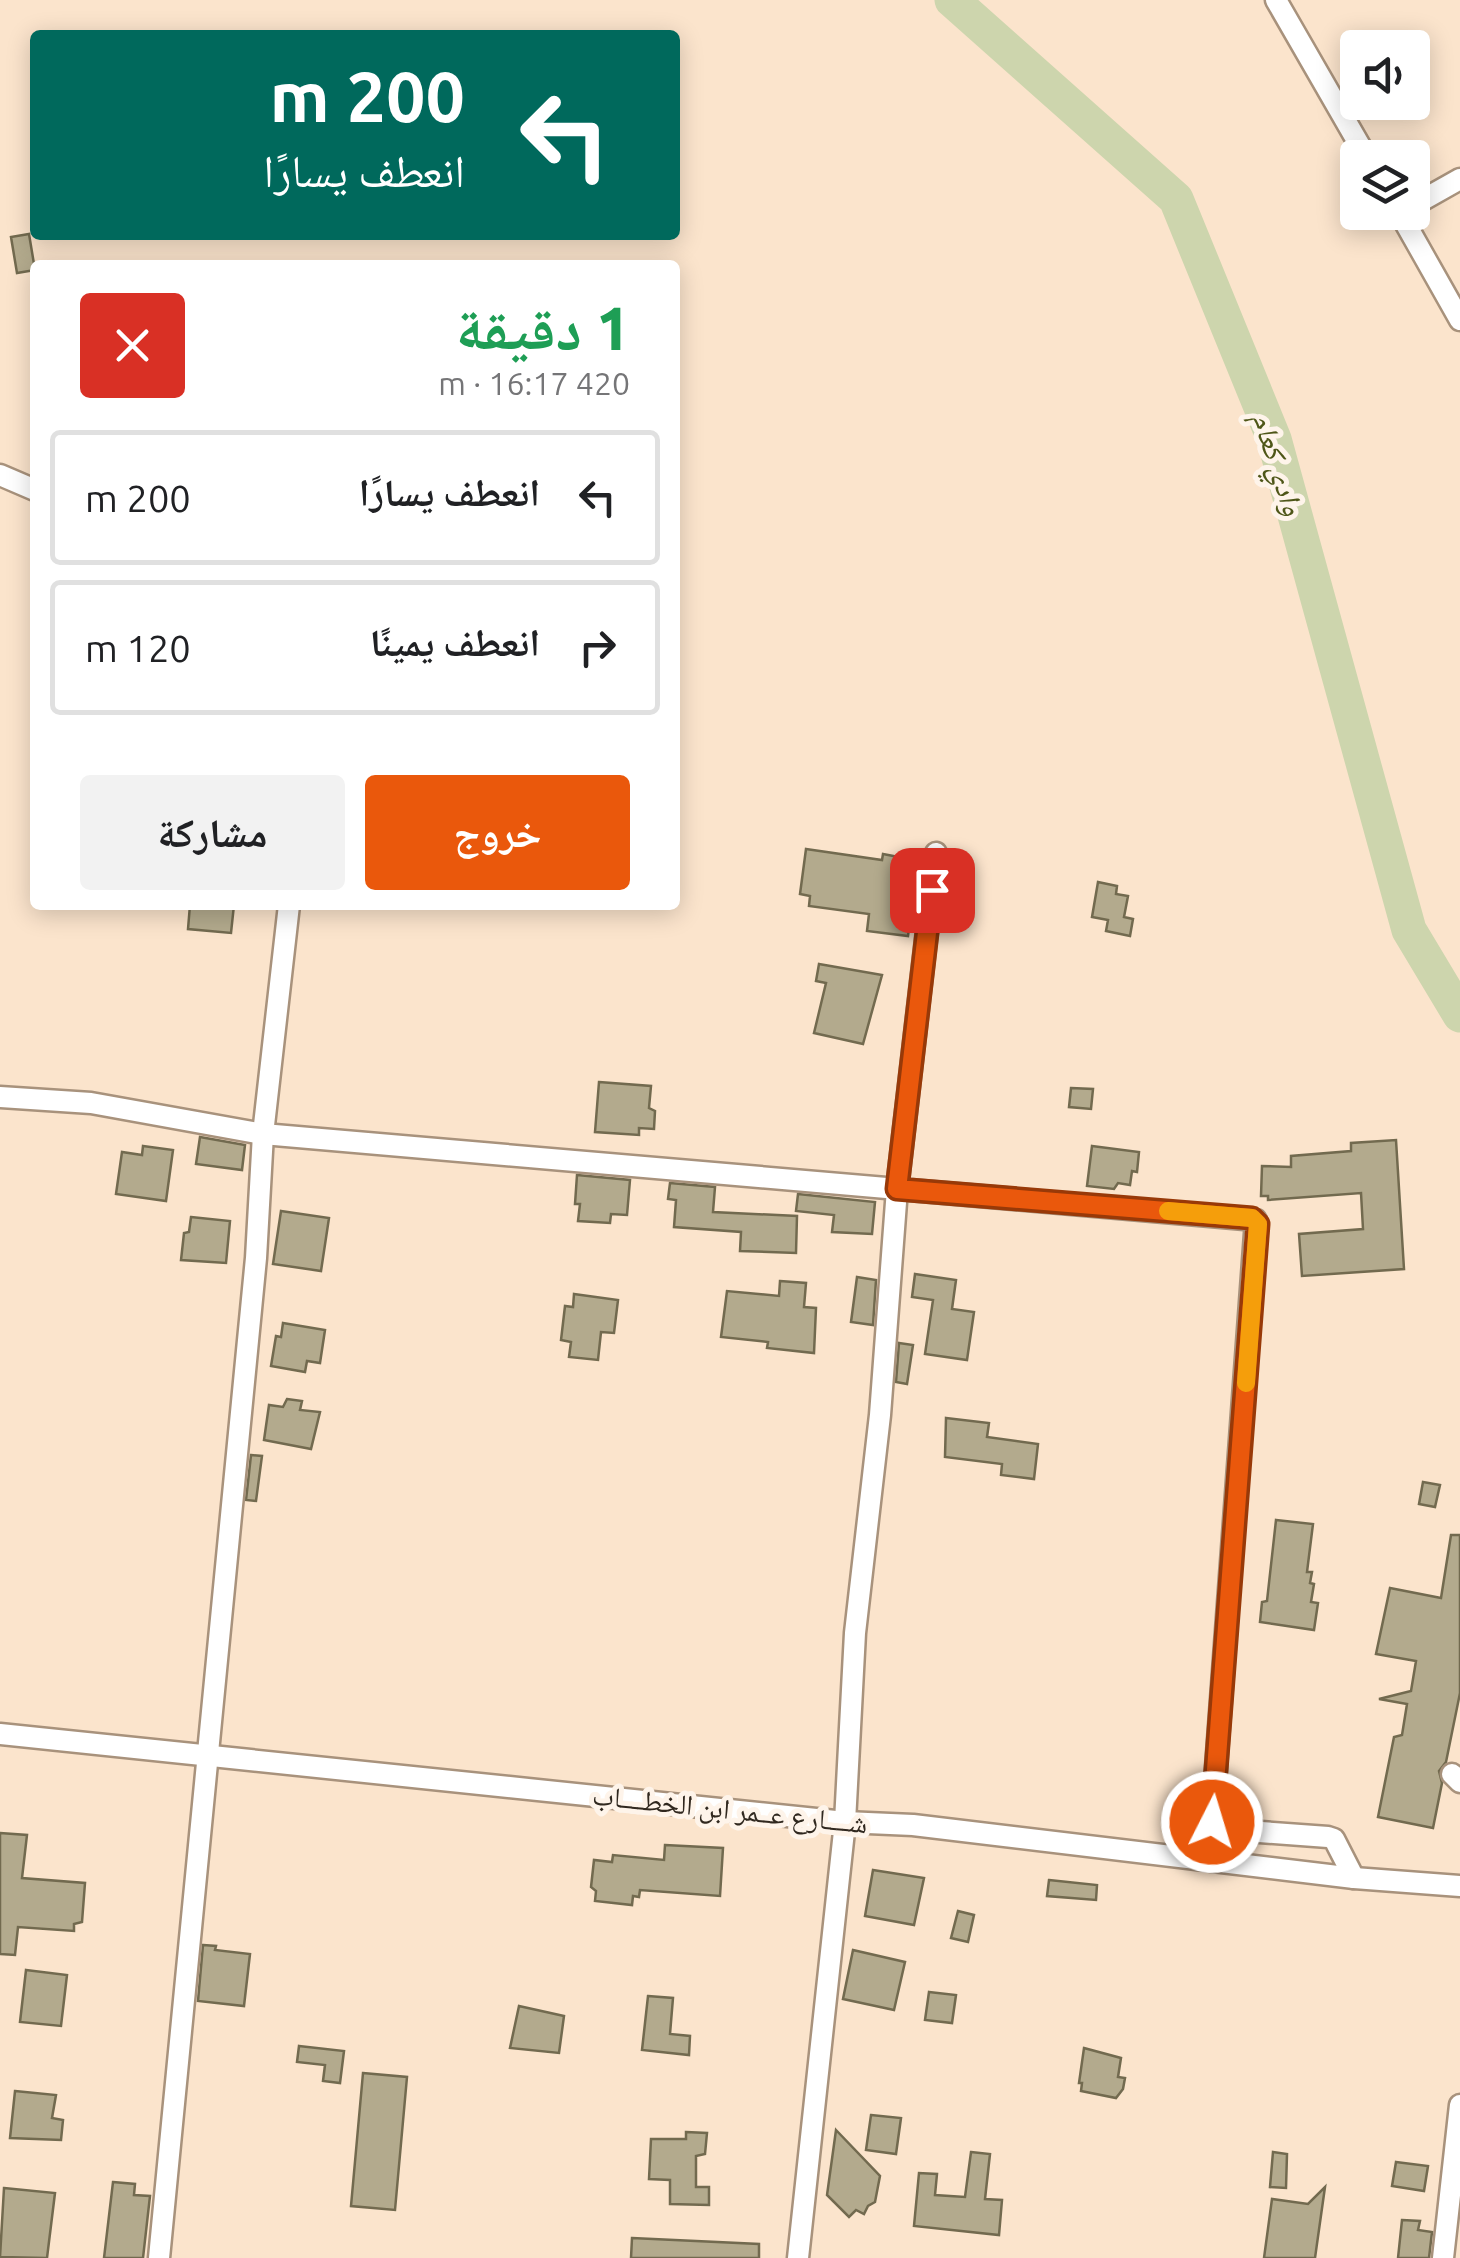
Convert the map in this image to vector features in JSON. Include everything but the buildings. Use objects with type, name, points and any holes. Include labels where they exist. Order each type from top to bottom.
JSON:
[{"type":"street","points":[[1276,0],[1357,140]]},
{"type":"street","points":[[1430,196],[1460,179]]},
{"type":"street","points":[[1410,230],[1460,320]]},
{"type":"street","points":[[0,475],[30,488]]},
{"type":"street","points":[[798,2258],[846,1822],[855,1633],[880,1416],[897,1189],[936,853]]},
{"type":"street","points":[[159,2258],[256,1258],[263,1134],[288,910]]},
{"type":"street","points":[[0,1097],[91,1103],[263,1134],[1256,1220],[1212,1822],[1219,1828],[1334,1839],[1354,1878]]},
{"type":"street","name":"شــــارع عــمر ابن الخطــــاب","points":[[0,1734],[846,1822],[913,1825],[1354,1878],[1460,1886]]},
{"type":"street","points":[[1443,2258],[1460,2105]]},
{"type":"waterway","name":"وادي كعام","points":[[952,0],[1176,199],[1274,439],[1409,930],[1460,1015]]},
{"type":"slow traffic","points":[[1168,1211],[1252,1218],[1258,1224],[1246,1383]]},
{"type":"route","points":[[932,890],[897,1189],[1252,1218],[1258,1224],[1212,1822]]}]
